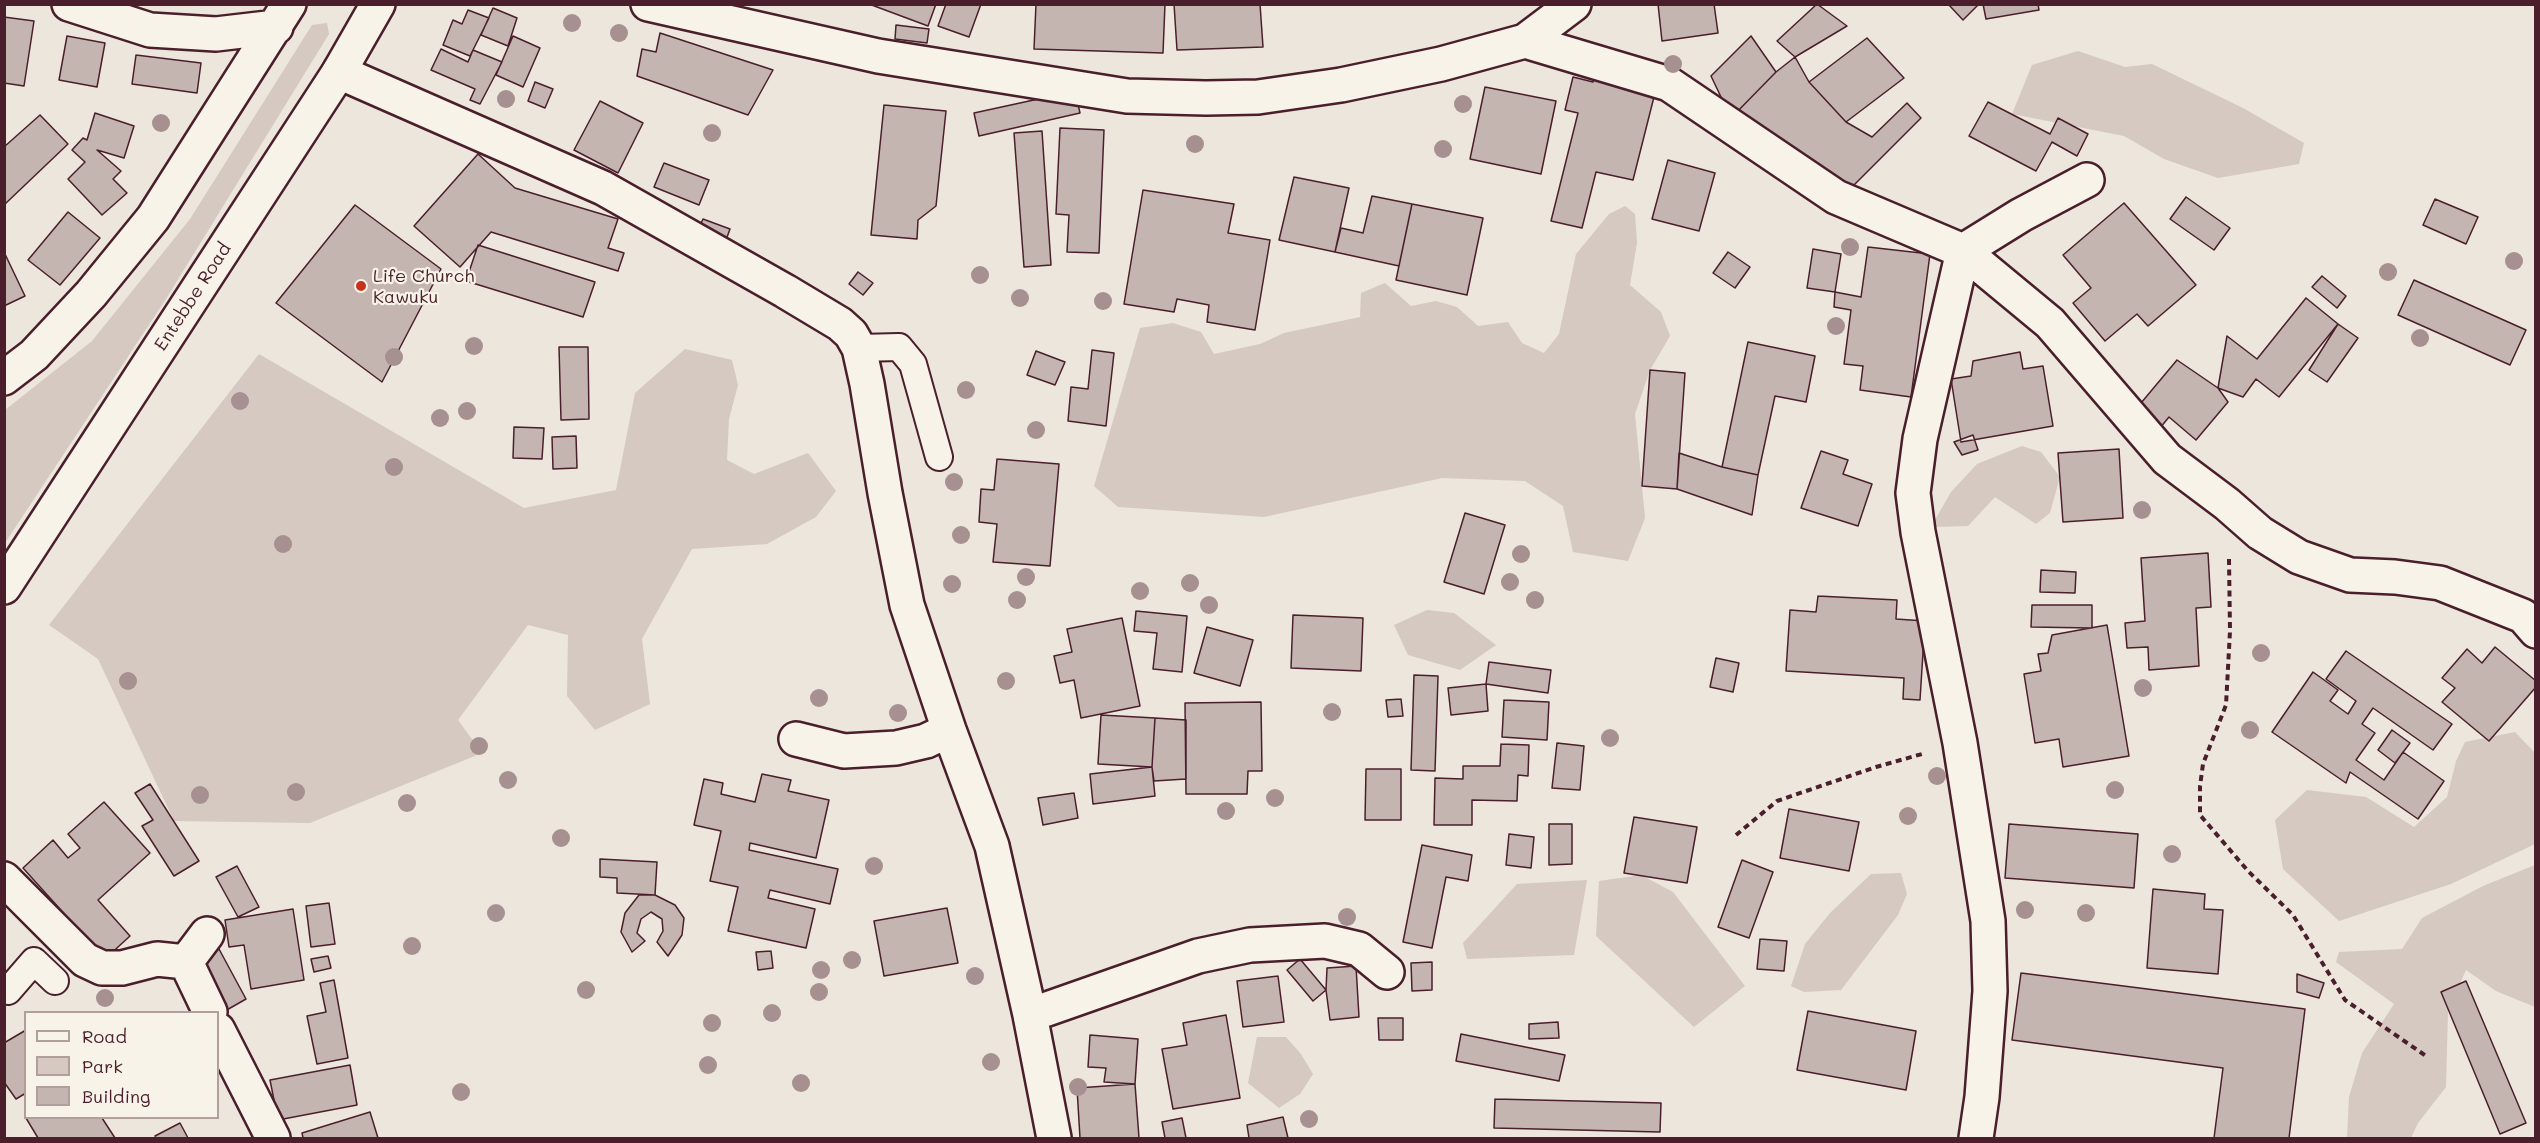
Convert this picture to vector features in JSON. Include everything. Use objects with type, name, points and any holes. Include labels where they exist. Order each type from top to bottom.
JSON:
[{"type":"street","points":[[69,4],[105,18],[150,30],[216,34],[283,16]]},
{"type":"street","name":"Entebbe Road","points":[[4,587],[339,72],[378,4]]},
{"type":"street","points":[[648,4],[878,56],[1127,96],[1206,99],[1258,97],[1341,85],[1441,64],[1525,41],[1574,4]]},
{"type":"street","points":[[4,378],[34,355],[91,294],[153,218],[283,16]]},
{"type":"street","points":[[1525,41],[1669,84],[1836,197],[1963,251],[2050,323],[2167,459],[2228,504],[2260,533],[2299,557],[2350,575],[2395,577],[2440,583],[2523,616],[2535,631]]},
{"type":"street","points":[[339,72],[603,188],[840,324],[850,334],[859,348],[869,393],[907,605],[949,730],[992,846],[1030,1015],[1054,1138]]},
{"type":"street","points":[[1976,1138],[1982,1097],[1990,991],[1988,921],[1960,743],[1918,532],[1913,493],[1920,439],[1963,251],[2021,215],[2087,180]]},
{"type":"street","points":[[796,739],[844,751],[896,748],[926,741],[949,730]]},
{"type":"street","points":[[4,879],[85,960],[102,968],[122,968],[157,959],[186,962]]},
{"type":"street","points":[[186,962],[207,934]]},
{"type":"street","points":[[1030,1015],[1198,956],[1250,945],[1325,941],[1359,949],[1387,972]]},
{"type":"street","points":[[186,962],[210,1011]]},
{"type":"street","points":[[219,1031],[273,1138]]},
{"type":"lane","points":[[859,348],[899,347],[913,364],[939,457]]},
{"type":"lane","points":[[6,991],[34,961],[55,981]]},
{"type":"path","points":[[2228,504],[2230,631],[2226,705],[2203,764],[2200,815],[2248,871],[2293,915],[2345,1000],[2426,1056]]},
{"type":"path","points":[[1736,836],[1777,801],[1876,766],[1960,743]]},
{"type":"green space","points":[[327,23],[329,34],[166,299],[5,543],[5,410],[92,341],[190,219],[312,25]]},
{"type":"green space","points":[[2078,51],[2125,67],[2152,64],[2243,108],[2304,143],[2299,164],[2218,178],[2164,159],[2124,136],[2012,114],[2032,65]]},
{"type":"green space","points":[[1625,206],[1635,214],[1637,243],[1630,285],[1661,312],[1670,336],[1650,370],[1635,414],[1645,518],[1628,561],[1573,552],[1563,506],[1525,481],[1442,478],[1264,517],[1118,507],[1094,486],[1140,328],[1173,323],[1201,332],[1214,354],[1260,344],[1284,333],[1360,317],[1361,293],[1385,283],[1411,306],[1436,301],[1457,307],[1478,326],[1508,322],[1522,343],[1544,353],[1559,334],[1576,254],[1609,214]]},
{"type":"green space","points":[[685,349],[732,360],[738,385],[729,419],[727,460],[754,474],[808,453],[836,491],[816,517],[767,544],[692,549],[642,639],[650,704],[595,730],[567,696],[568,635],[528,625],[458,720],[482,753],[310,823],[174,821],[98,659],[49,625],[259,354],[524,508],[616,490],[635,393]]},
{"type":"green space","points":[[2022,446],[2041,452],[2060,477],[2050,513],[2036,524],[1995,497],[1968,526],[1931,527],[1951,492],[1977,464]]},
{"type":"green space","points":[[1427,610],[1454,613],[1496,645],[1460,670],[1408,655],[1394,625]]},
{"type":"green space","points":[[2515,732],[2535,753],[2535,844],[2451,884],[2339,921],[2283,869],[2275,820],[2307,790],[2366,797],[2414,827],[2447,797],[2456,761],[2465,742]]},
{"type":"green space","points":[[2535,865],[2535,1007],[2496,991],[2466,970],[2448,1010],[2446,1087],[2418,1123],[2411,1138],[2347,1138],[2349,1097],[2362,1053],[2394,1004],[2336,962],[2339,952],[2402,949],[2422,918],[2483,886]]},
{"type":"green space","points":[[1901,873],[1907,894],[1898,915],[1841,990],[1804,992],[1791,986],[1805,944],[1830,913],[1871,874]]},
{"type":"green space","points":[[1641,875],[1673,892],[1745,986],[1694,1027],[1596,936],[1599,881]]},
{"type":"green space","points":[[1587,880],[1574,955],[1467,959],[1463,943],[1517,884]]},
{"type":"green space","points":[[1257,1037],[1286,1037],[1301,1054],[1313,1074],[1300,1094],[1279,1108],[1248,1083]]},
{"type":"building","points":[[869,4],[936,4],[928,26]]},
{"type":"building","points":[[946,4],[981,4],[969,37],[938,26]]},
{"type":"building","points":[[1036,4],[1165,4],[1163,53],[1034,49]]},
{"type":"building","points":[[1174,4],[1260,4],[1263,47],[1177,50]]},
{"type":"building","points":[[1658,4],[1714,4],[1718,33],[1662,41]]},
{"type":"building","points":[[1817,4],[1847,26],[1795,57],[1777,41]]},
{"type":"building","points":[[1948,4],[1979,4],[1963,20]]},
{"type":"building","points":[[1983,4],[2038,4],[2039,10],[1986,19]]},
{"type":"building","points":[[493,8],[517,18],[508,46],[481,35]]},
{"type":"building","points":[[468,10],[489,18],[470,56],[443,45],[453,20],[462,24]]},
{"type":"building","points":[[4,17],[34,21],[24,86],[4,83]]},
{"type":"building","points":[[896,25],[929,29],[927,43],[895,39]]},
{"type":"building","points":[[660,33],[773,70],[748,115],[637,76],[642,49],[656,52]]},
{"type":"building","points":[[67,36],[105,43],[97,87],[59,80]]},
{"type":"building","points":[[513,36],[540,48],[523,87],[496,75]]},
{"type":"building","points":[[1751,36],[1776,72],[1731,118],[1711,76]]},
{"type":"building","points":[[1867,38],[1904,78],[1846,122],[1809,82]]},
{"type":"building","points":[[441,49],[468,62],[473,50],[502,62],[480,104],[470,100],[475,89],[431,70]]},
{"type":"building","points":[[136,55],[201,63],[197,93],[132,84]]},
{"type":"building","points":[[1795,57],[1809,82],[1846,122],[1872,137],[1907,103],[1921,118],[1850,189],[1840,178],[1829,189],[1731,118],[1776,72]]},
{"type":"building","points":[[1596,70],[1657,85],[1633,180],[1596,172],[1582,228],[1551,221],[1578,113],[1565,110],[1573,77],[1593,82]]},
{"type":"building","points":[[535,82],[553,89],[545,108],[528,101]]},
{"type":"building","points":[[1485,87],[1556,101],[1541,174],[1470,159]]},
{"type":"building","points":[[1075,91],[1080,113],[979,136],[974,113]]},
{"type":"building","points":[[600,101],[643,123],[618,173],[574,150]]},
{"type":"building","points":[[1988,102],[2050,134],[2058,118],[2088,134],[2077,156],[2052,142],[2036,171],[1969,136]]},
{"type":"building","points":[[884,105],[946,111],[936,206],[918,220],[917,239],[871,235]]},
{"type":"building","points":[[95,113],[134,126],[124,158],[97,150],[121,171],[113,179],[127,193],[102,215],[68,179],[85,162],[72,150],[83,138],[87,140]]},
{"type":"building","points":[[40,115],[68,144],[4,205],[4,147]]},
{"type":"building","points":[[1060,128],[1104,130],[1099,253],[1067,252],[1069,215],[1056,214]]},
{"type":"building","points":[[1042,131],[1051,265],[1024,267],[1014,133]]},
{"type":"building","points":[[478,154],[515,188],[618,219],[608,248],[624,253],[618,271],[491,232],[460,267],[414,226]]},
{"type":"building","points":[[1668,160],[1715,173],[1699,231],[1652,219]]},
{"type":"building","points":[[664,163],[709,180],[699,205],[654,187]]},
{"type":"building","points":[[1294,177],[1349,188],[1335,252],[1279,240]]},
{"type":"building","points":[[1143,190],[1234,204],[1228,233],[1270,240],[1255,330],[1207,322],[1209,305],[1177,299],[1174,312],[1124,304]]},
{"type":"building","points":[[1372,196],[1412,204],[1399,266],[1335,252],[1341,228],[1363,233]]},
{"type":"building","points":[[2186,197],[2230,228],[2214,250],[2170,219]]},
{"type":"building","points":[[2435,199],[2478,217],[2466,244],[2423,225]]},
{"type":"building","points":[[2124,203],[2196,285],[2148,326],[2137,314],[2105,341],[2073,303],[2091,288],[2063,255]]},
{"type":"building","points":[[1412,204],[1483,218],[1467,295],[1396,280]]},
{"type":"building","name":"Life Church Kawuku","points":[[355,205],[441,269],[382,382],[276,303]]},
{"type":"building","points":[[68,212],[100,238],[60,285],[28,260]]},
{"type":"building","points":[[703,219],[730,229],[726,240],[698,230]]},
{"type":"building","points":[[478,245],[595,282],[583,317],[466,281]]},
{"type":"building","points":[[1868,247],[1930,254],[1911,397],[1860,390],[1863,366],[1844,364],[1851,310],[1834,307],[1835,292],[1861,297]]},
{"type":"building","points":[[1813,249],[1841,254],[1835,292],[1807,288]]},
{"type":"building","points":[[4,252],[25,296],[4,306]]},
{"type":"building","points":[[1728,252],[1750,267],[1735,288],[1713,273]]},
{"type":"building","points":[[858,272],[873,283],[863,295],[849,284]]},
{"type":"building","points":[[2322,276],[2346,296],[2337,308],[2312,287]]},
{"type":"building","points":[[2414,280],[2526,330],[2510,365],[2398,315]]},
{"type":"building","points":[[2306,298],[2338,324],[2279,397],[2256,379],[2243,397],[2218,388],[2227,336],[2257,359]]},
{"type":"building","points":[[2338,324],[2358,338],[2327,382],[2309,370]]},
{"type":"building","points":[[1748,342],[1815,356],[1806,402],[1775,396],[1758,475],[1722,467]]},
{"type":"building","points":[[559,347],[588,347],[589,419],[561,420]]},
{"type":"building","points":[[1092,350],[1114,353],[1106,426],[1068,421],[1071,387],[1088,389]]},
{"type":"building","points":[[1036,351],[1065,362],[1055,385],[1027,375]]},
{"type":"building","points":[[2020,352],[2023,369],[2043,366],[2053,426],[1961,442],[1951,379],[1971,376],[1973,361]]},
{"type":"building","points":[[2177,360],[2218,388],[2228,402],[2196,440],[2169,417],[2160,428],[2136,409]]},
{"type":"building","points":[[1650,370],[1685,373],[1677,489],[1642,486]]},
{"type":"building","points":[[514,427],[544,428],[542,459],[513,458]]},
{"type":"building","points":[[1973,435],[1978,450],[1962,455],[1954,442]]},
{"type":"building","points":[[576,436],[577,468],[553,469],[552,437]]},
{"type":"building","points":[[2119,449],[2123,518],[2063,522],[2058,453]]},
{"type":"building","points":[[1821,451],[1848,460],[1843,474],[1872,484],[1858,526],[1801,508]]},
{"type":"building","points":[[1679,453],[1722,467],[1758,475],[1752,515],[1677,489]]},
{"type":"building","points":[[997,459],[1059,464],[1050,566],[993,562],[997,524],[979,522],[981,489],[994,490]]},
{"type":"building","points":[[1465,513],[1505,525],[1484,594],[1444,582]]},
{"type":"building","points":[[2208,553],[2211,607],[2196,608],[2199,666],[2149,670],[2148,647],[2127,648],[2125,623],[2145,621],[2141,558]]},
{"type":"building","points":[[2041,570],[2076,572],[2075,593],[2040,592]]},
{"type":"building","points":[[1818,596],[1897,600],[1896,619],[1925,621],[1920,700],[1903,699],[1904,678],[1786,671],[1790,610],[1816,612]]},
{"type":"building","points":[[2032,605],[2092,605],[2092,628],[2031,627]]},
{"type":"building","points":[[1136,611],[1187,616],[1182,672],[1153,669],[1157,633],[1134,631]]},
{"type":"building","points":[[1293,615],[1363,618],[1361,671],[1291,668]]},
{"type":"building","points":[[1122,618],[1140,706],[1081,718],[1074,680],[1060,683],[1054,656],[1072,652],[1067,629]]},
{"type":"building","points":[[2107,625],[2129,756],[2063,767],[2059,739],[2035,743],[2024,674],[2041,671],[2038,654],[2048,653],[2052,635]]},
{"type":"building","points":[[1207,627],[1253,640],[1240,686],[1194,673]]},
{"type":"building","points":[[2495,647],[2536,681],[2536,687],[2489,741],[2442,702],[2455,688],[2442,678],[2467,649],[2482,663]]},
{"type":"building","points":[[2346,651],[2452,724],[2433,750],[2373,708],[2362,724],[2375,733],[2356,760],[2384,780],[2403,752],[2444,781],[2418,819],[2350,772],[2346,783],[2272,732],[2313,672],[2338,690],[2330,701],[2348,714],[2356,701],[2326,679]]},
{"type":"building","points":[[1716,658],[1739,663],[1733,692],[1710,687]]},
{"type":"building","points":[[1489,662],[1551,670],[1548,693],[1486,684]]},
{"type":"building","points":[[1414,675],[1438,676],[1435,771],[1411,770]]},
{"type":"building","points":[[1486,684],[1488,711],[1451,715],[1448,688]]},
{"type":"building","points":[[1401,699],[1403,716],[1388,717],[1386,700]]},
{"type":"building","points":[[1504,700],[1549,702],[1547,740],[1502,737]]},
{"type":"building","points":[[1261,702],[1262,771],[1248,771],[1247,794],[1186,794],[1185,703]]},
{"type":"building","points":[[1101,715],[1155,718],[1152,767],[1098,764]]},
{"type":"building","points":[[1155,718],[1186,720],[1186,779],[1154,781],[1152,767]]},
{"type":"building","points":[[2392,730],[2410,743],[2395,763],[2378,750]]},
{"type":"building","points":[[1557,743],[1584,746],[1580,790],[1552,788]]},
{"type":"building","points":[[1501,744],[1529,745],[1528,776],[1518,775],[1517,801],[1472,800],[1472,825],[1434,825],[1435,778],[1463,779],[1463,766],[1500,766]]},
{"type":"building","points":[[1152,767],[1155,796],[1093,804],[1090,774]]},
{"type":"building","points":[[1366,769],[1401,769],[1401,820],[1365,820]]},
{"type":"building","points":[[762,774],[791,780],[788,791],[829,800],[816,858],[750,843],[749,850],[838,869],[830,904],[770,890],[768,898],[815,909],[806,948],[728,931],[738,887],[710,881],[721,831],[694,825],[704,779],[723,783],[721,794],[755,802]]},
{"type":"building","points":[[150,784],[199,861],[174,876],[142,826],[153,820],[135,793]]},
{"type":"building","points":[[1074,793],[1078,818],[1043,825],[1038,798]]},
{"type":"building","points":[[104,802],[150,853],[98,900],[130,936],[105,959],[23,868],[53,840],[68,858],[80,848],[68,834]]},
{"type":"building","points":[[1789,809],[1859,822],[1849,871],[1780,858]]},
{"type":"building","points":[[1634,817],[1697,827],[1687,883],[1624,873]]},
{"type":"building","points":[[1549,824],[1572,824],[1572,864],[1549,865]]},
{"type":"building","points":[[2009,824],[2138,834],[2134,888],[2005,878]]},
{"type":"building","points":[[1509,834],[1534,837],[1531,868],[1506,865]]},
{"type":"building","points":[[1422,845],[1472,855],[1468,881],[1446,877],[1432,948],[1403,942]]},
{"type":"building","points":[[600,859],[657,862],[655,895],[617,893],[617,878],[600,877]]},
{"type":"building","points":[[1742,860],[1773,872],[1749,938],[1718,927]]},
{"type":"building","points":[[237,866],[259,907],[238,917],[216,877]]},
{"type":"building","points":[[2153,889],[2205,894],[2204,909],[2223,910],[2218,974],[2147,968]]},
{"type":"building","points":[[639,895],[655,895],[675,905],[684,918],[682,935],[668,956],[657,942],[663,931],[662,919],[651,912],[641,919],[637,933],[645,941],[632,952],[621,932],[625,913]]},
{"type":"building","points":[[329,903],[335,944],[311,947],[306,906]]},
{"type":"building","points":[[947,908],[958,963],[884,976],[874,921]]},
{"type":"building","points":[[293,909],[304,980],[251,989],[244,945],[229,947],[225,920]]},
{"type":"building","points":[[1760,939],[1787,941],[1784,971],[1757,969]]},
{"type":"building","points":[[219,949],[246,999],[225,1011],[198,961]]},
{"type":"building","points":[[771,951],[773,968],[758,970],[756,952]]},
{"type":"building","points":[[328,956],[331,968],[314,972],[311,959]]},
{"type":"building","points":[[1300,959],[1326,990],[1313,1001],[1287,970]]},
{"type":"building","points":[[1432,962],[1432,990],[1412,991],[1411,963]]},
{"type":"building","points":[[1356,966],[1359,1017],[1330,1020],[1326,990],[1327,968]]},
{"type":"building","points":[[2021,973],[2305,1009],[2289,1138],[2214,1138],[2223,1068],[2012,1040]]},
{"type":"building","points":[[2297,974],[2324,983],[2319,998],[2297,992]]},
{"type":"building","points":[[1278,976],[1284,1022],[1243,1027],[1237,981]]},
{"type":"building","points":[[334,980],[348,1058],[317,1064],[307,1016],[326,1012],[320,983]]},
{"type":"building","points":[[2466,981],[2526,1123],[2500,1134],[2441,992]]},
{"type":"building","points":[[1808,1011],[1916,1031],[1906,1090],[1797,1070]]},
{"type":"building","points":[[1226,1015],[1240,1098],[1173,1109],[1162,1049],[1187,1045],[1183,1023]]},
{"type":"building","points":[[1378,1018],[1403,1018],[1403,1040],[1379,1040]]},
{"type":"building","points":[[1558,1022],[1559,1038],[1529,1039],[1529,1024]]},
{"type":"building","points":[[24,1031],[24,1094],[16,1099],[4,1082],[4,1043]]},
{"type":"building","points":[[1461,1034],[1565,1055],[1559,1081],[1456,1061]]},
{"type":"building","points":[[1090,1035],[1138,1039],[1135,1084],[1104,1082],[1106,1068],[1088,1067]]},
{"type":"building","points":[[350,1065],[357,1105],[278,1120],[270,1080]]},
{"type":"building","points":[[1135,1084],[1139,1138],[1080,1138],[1077,1088]]},
{"type":"building","points":[[1495,1099],[1661,1103],[1660,1132],[1494,1128]]},
{"type":"building","points":[[370,1112],[378,1138],[303,1138],[302,1133]]},
{"type":"building","points":[[1283,1117],[1288,1138],[1249,1138],[1247,1125]]},
{"type":"building","points":[[1182,1118],[1186,1138],[1165,1138],[1162,1122]]},
{"type":"building","points":[[27,1119],[103,1119],[115,1138],[38,1138]]},
{"type":"building","points":[[180,1123],[188,1138],[156,1138],[155,1136]]},
{"type":"place","name":"Life Church Kawuku","points":[[361,286]]}]
